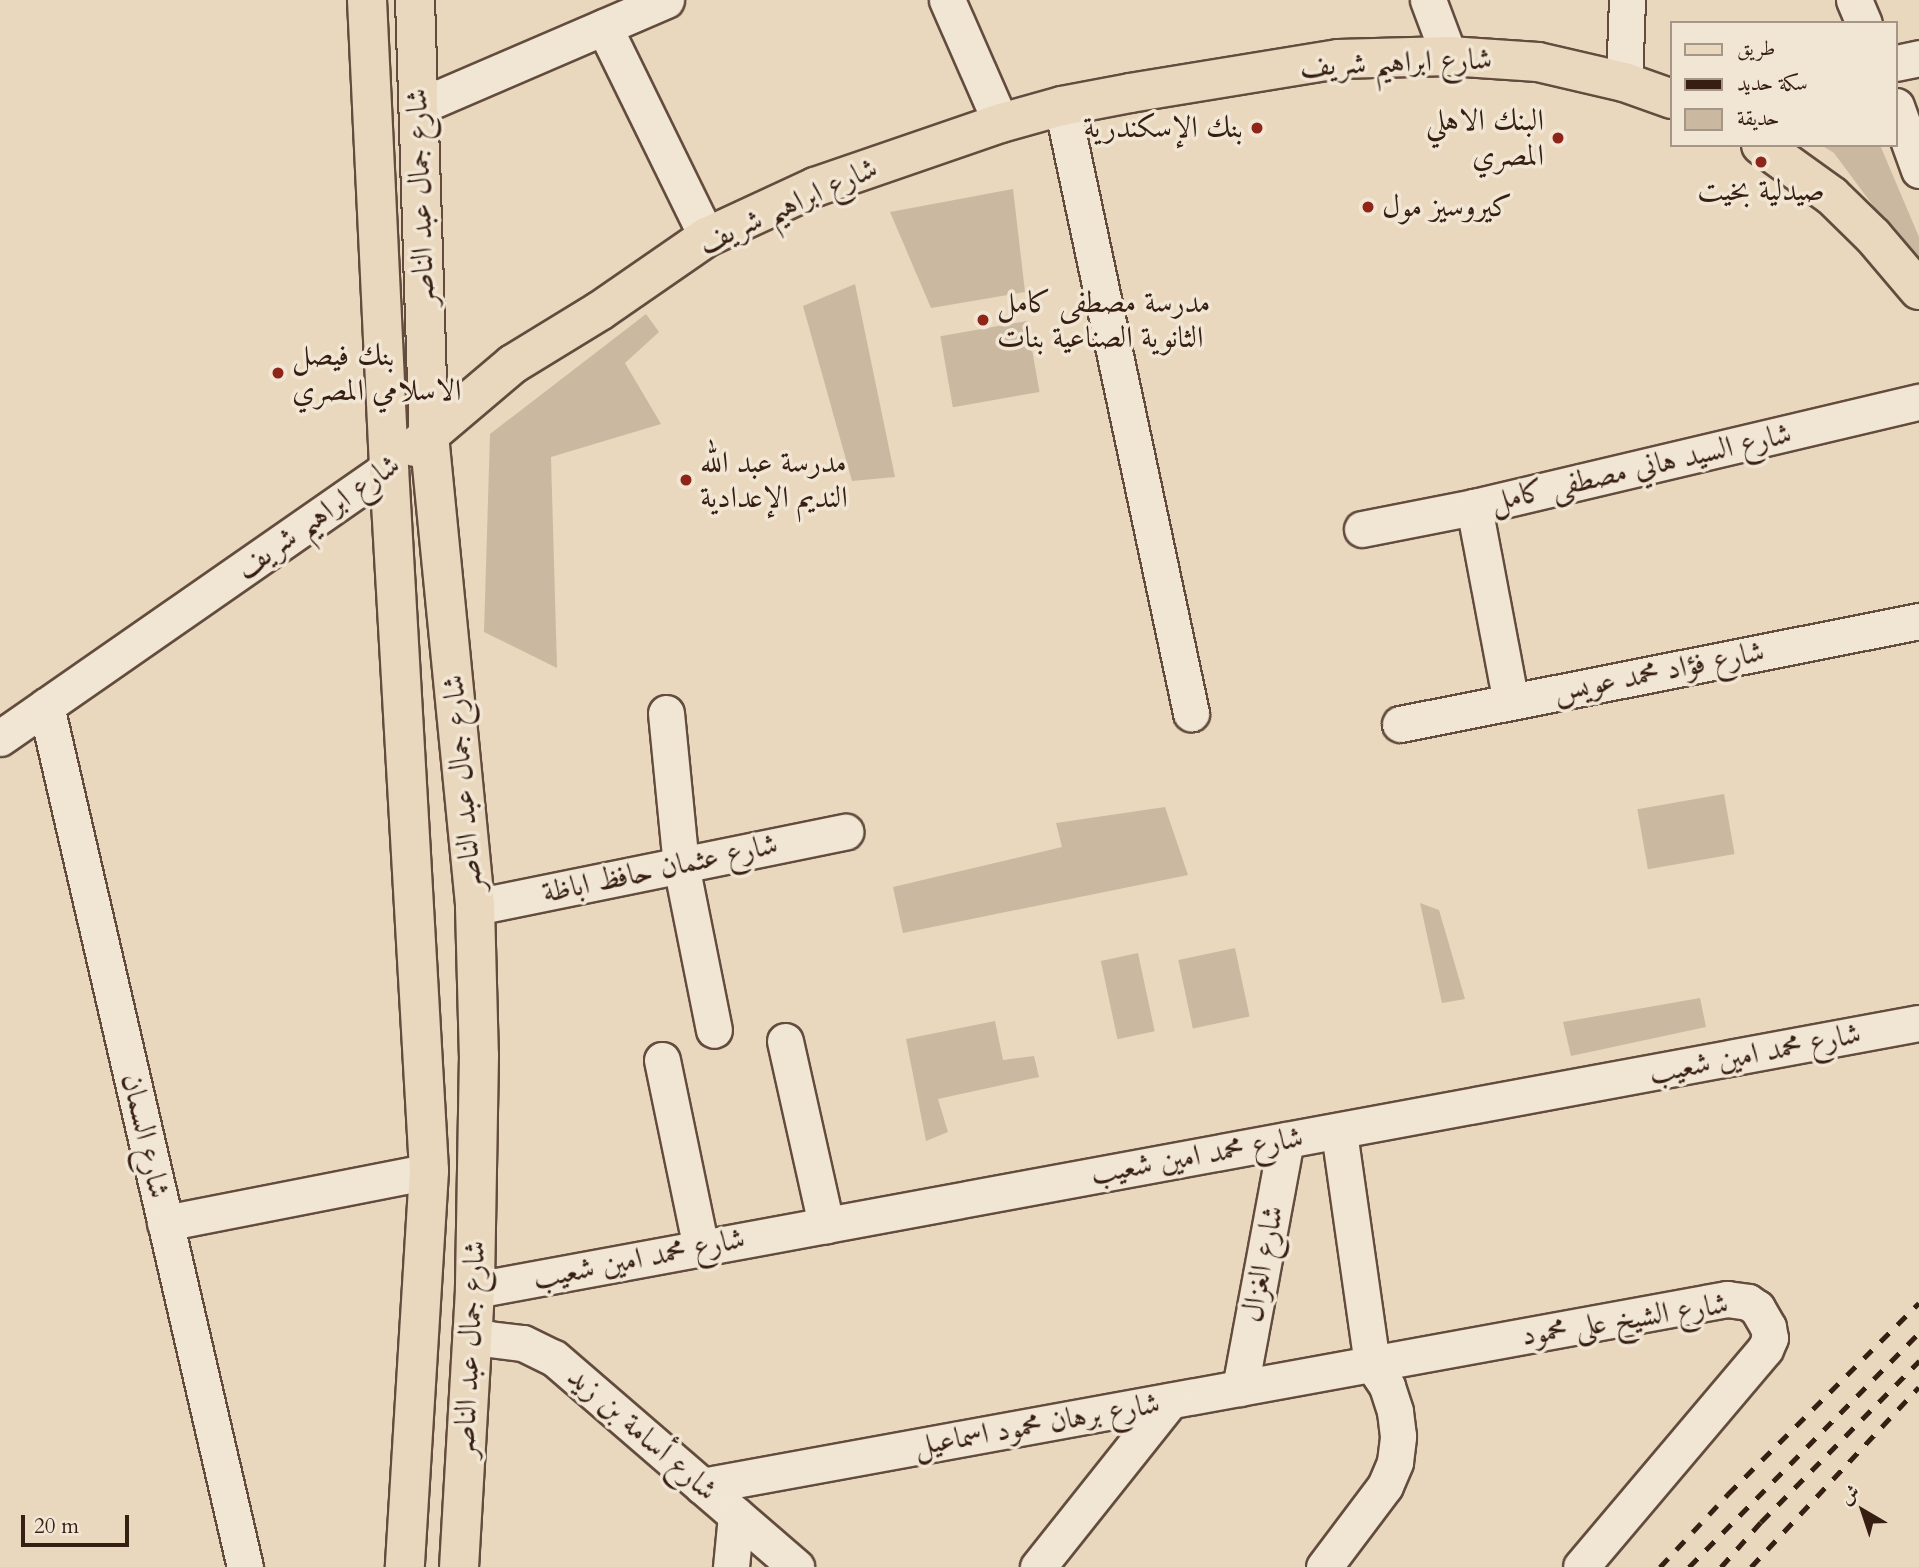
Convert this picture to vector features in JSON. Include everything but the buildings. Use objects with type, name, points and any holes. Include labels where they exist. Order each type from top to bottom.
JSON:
[{"type":"main road","name":"شارع جمال عبد الناصر","points":[[368,0],[389,468],[429,1171],[405,1567]]},
{"type":"main road","name":"شارع جمال عبد الناصر","points":[[415,0],[429,435],[475,907],[479,1055],[475,1290],[459,1567]]},
{"type":"main road","name":"شارع ابراهيم شريف","points":[[389,468],[513,364],[601,310],[707,237],[815,187],[1001,123],[1062,106],[1338,59],[1449,56],[1538,62],[1624,82],[1671,99]]},
{"type":"main road","points":[[1764,147],[1832,196],[1915,287]]},
{"type":"street","points":[[418,107],[666,0]]},
{"type":"street","points":[[947,0],[1001,123]]},
{"type":"street","points":[[1428,0],[1449,56]]},
{"type":"street","points":[[1624,82],[1627,0]]},
{"type":"street","points":[[1854,0],[1863,21]]},
{"type":"street","points":[[604,27],[707,237]]},
{"type":"street","points":[[1898,63],[1919,58]]},
{"type":"street","points":[[1062,106],[1191,713]]},
{"type":"street","points":[[1898,112],[1919,170]]},
{"type":"street","name":"شارع السيد هاني مصطفى كامل","points":[[1362,530],[1474,507],[1919,402]]},
{"type":"street","name":"شارع ابراهيم شريف","points":[[0,738],[389,468]]},
{"type":"street","points":[[1474,507],[1511,702]]},
{"type":"street","name":"شارع فؤاد محمد عويس","points":[[1400,724],[1919,621]]},
{"type":"street","name":"شارع السمان","points":[[46,706],[245,1567]]},
{"type":"street","points":[[666,713],[681,865],[714,1030]]},
{"type":"street","name":"شارع عثمان حافظ اباظة","points":[[475,907],[845,832]]},
{"type":"street","name":"شارع محمد امين شعيب","points":[[475,1290],[1919,1023]]},
{"type":"street","points":[[785,1041],[826,1225]]},
{"type":"street","points":[[662,1060],[702,1248]]},
{"type":"street","points":[[1324,1567],[1385,1486],[1395,1462],[1398,1436],[1395,1411],[1387,1386],[1372,1364],[1339,1131]]},
{"type":"street","name":"شارع الغزال","points":[[1240,1388],[1286,1140]]},
{"type":"street","points":[[165,1223],[429,1171]]},
{"type":"street","name":"شارع الشيخ على محمود","points":[[1372,1364],[1727,1299],[1748,1302],[1757,1308],[1768,1327],[1770,1338],[1765,1349],[1581,1567]]},
{"type":"street","name":"شارع أسامة بن زيد","points":[[472,1340],[523,1343],[554,1358],[796,1567]]},
{"type":"street","name":"شارع برهان محمود اسماعيل","points":[[702,1486],[1372,1364]]},
{"type":"street","points":[[1038,1567],[1170,1401]]},
{"type":"street","points":[[731,1567],[736,1515]]},
{"type":"green space","points":[[1824,147],[1881,147],[1919,237],[1919,256],[1912,258],[1834,153]]},
{"type":"green space","points":[[1013,189],[1025,292],[931,308],[890,212]]},
{"type":"green space","points":[[855,284],[895,477],[852,481],[803,306]]},
{"type":"green space","points":[[646,314],[659,332],[625,363],[661,424],[551,457],[557,668],[484,632],[490,434]]},
{"type":"green space","points":[[1027,321],[1040,392],[953,407],[940,336]]},
{"type":"green space","points":[[1724,794],[1735,854],[1648,869],[1637,809]]},
{"type":"green space","points":[[1165,807],[1188,875],[903,933],[893,887],[1062,847],[1056,823]]},
{"type":"green space","points":[[1420,903],[1439,910],[1465,999],[1442,1003]]},
{"type":"green space","points":[[1235,948],[1250,1016],[1193,1029],[1178,960]]},
{"type":"green space","points":[[1138,953],[1155,1031],[1117,1039],[1101,961]]},
{"type":"green space","points":[[1700,998],[1706,1027],[1571,1056],[1563,1022]]},
{"type":"green space","points":[[995,1021],[1003,1060],[1034,1056],[1039,1077],[938,1099],[948,1132],[926,1141],[906,1039]]},
{"type":"railway","points":[[1660,1567],[1728,1494],[1919,1303]]},
{"type":"railway","points":[[1689,1567],[1919,1333]]},
{"type":"railway","points":[[1721,1567],[1761,1522],[1919,1361]]},
{"type":"railway","points":[[1751,1567],[1919,1387]]},
{"type":"place","name":"بنك الإسكندرية","points":[[1257,128]]},
{"type":"place","name":"البنك الاهلي المصري","points":[[1558,138]]},
{"type":"place","name":"صيدلية بخيت","points":[[1761,162]]},
{"type":"place","name":"كيروسيز مول","points":[[1368,207]]},
{"type":"place","name":"مدرسة مصطفى كامل الثانوية الصناعية بنات","points":[[983,320]]},
{"type":"place","name":"بنك فيصل الاسلامي المصري","points":[[278,373]]},
{"type":"place","name":"مدرسة عبد الله النديم الإعدادية","points":[[686,480]]}]
